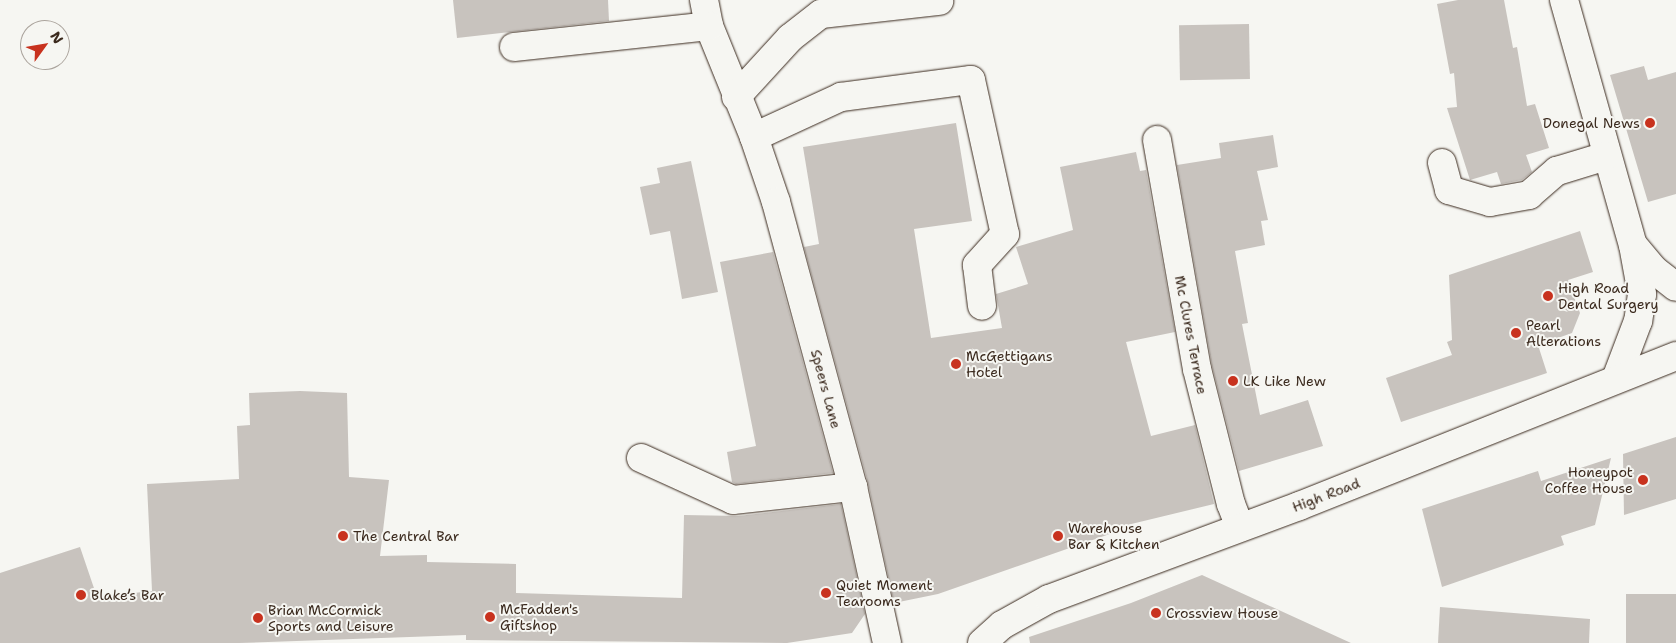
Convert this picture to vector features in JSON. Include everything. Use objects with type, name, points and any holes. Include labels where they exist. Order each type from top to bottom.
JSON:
[{"type":"street","points":[[736,96],[790,38],[821,14],[939,0]]},
{"type":"street","points":[[1564,0],[1606,156],[1633,244],[1642,294],[1638,321],[1616,379]]},
{"type":"street","points":[[514,47],[707,13]]},
{"type":"street","name":"Speers Lane","points":[[707,13],[736,96],[754,137],[778,211],[853,487],[887,643]]},
{"type":"street","points":[[754,137],[841,97],[971,80],[1005,234],[977,265],[982,306]]},
{"type":"street","name":"Mc Clures Terrace","points":[[1157,140],[1196,368],[1231,504],[1240,527]]},
{"type":"street","points":[[1442,162],[1449,190],[1490,202],[1529,195],[1557,171],[1606,156]]},
{"type":"street","points":[[1633,244],[1653,269],[1676,287]]},
{"type":"street","name":"High Road","points":[[982,643],[1002,625],[1049,599],[1240,527],[1676,356]]},
{"type":"street","points":[[641,458],[733,500],[853,487]]},
{"type":"building","points":[[453,0],[608,0],[609,21],[457,38]]},
{"type":"building","points":[[1458,0],[1504,0],[1513,48],[1517,47],[1527,106],[1535,104],[1549,148],[1526,155],[1532,172],[1522,180],[1501,184],[1497,172],[1470,180],[1447,108],[1457,107],[1454,73],[1450,74],[1437,4]]},
{"type":"building","points":[[1249,24],[1250,79],[1180,80],[1179,25]]},
{"type":"building","name":"Donegal News","points":[[1644,66],[1648,80],[1676,72],[1676,194],[1648,202],[1610,75]]},
{"type":"building","name":"McGettigans Hotel","points":[[956,123],[972,221],[914,229],[931,338],[1002,328],[996,294],[1028,284],[1016,247],[1073,230],[1060,167],[1136,152],[1140,171],[1146,170],[1175,332],[1126,342],[1151,436],[1195,425],[1214,504],[1123,526],[1124,529],[938,594],[894,603],[868,483],[804,247],[819,244],[803,147]]},
{"type":"building","points":[[1273,135],[1278,167],[1257,171],[1268,220],[1261,221],[1265,245],[1235,251],[1248,323],[1242,324],[1260,415],[1308,400],[1323,446],[1239,471],[1212,366],[1177,165],[1221,158],[1219,143]]},
{"type":"building","points":[[691,161],[718,292],[682,299],[670,231],[650,235],[640,187],[660,183],[657,168]]},
{"type":"building","points":[[1580,231],[1593,272],[1568,280],[1580,313],[1572,333],[1538,345],[1547,373],[1401,422],[1386,378],[1452,355],[1447,342],[1452,340],[1449,275]]},
{"type":"building","points":[[773,252],[833,473],[736,484],[732,482],[727,452],[756,446],[720,262]]},
{"type":"building","points":[[300,391],[347,393],[349,477],[389,480],[380,556],[427,555],[427,562],[516,564],[516,593],[682,598],[684,515],[738,516],[841,504],[865,614],[852,633],[787,643],[466,640],[466,635],[239,643],[0,643],[0,573],[80,547],[97,597],[152,591],[147,484],[239,479],[237,426],[250,425],[249,393]]},
{"type":"building","name":"Honeypot Coffee House","points":[[1676,437],[1676,499],[1624,515],[1623,454]]},
{"type":"building","points":[[1611,458],[1595,525],[1561,536],[1564,545],[1442,587],[1422,509],[1538,471],[1541,481]]},
{"type":"building","points":[[1202,575],[1351,643],[1030,643],[1029,637],[1131,603]]},
{"type":"building","points":[[1626,594],[1676,594],[1676,643],[1626,643]]},
{"type":"building","points":[[1440,607],[1590,619],[1589,643],[1438,643]]},
{"type":"place","name":"Donegal News","points":[[1650,123]]},
{"type":"place","name":"High Road Dental Surgery","points":[[1548,296]]},
{"type":"place","name":"Pearl Alterations","points":[[1516,333]]},
{"type":"place","name":"McGettigans Hotel","points":[[956,364]]},
{"type":"place","name":"LK Like New","points":[[1233,381]]},
{"type":"place","name":"Honeypot Coffee House","points":[[1643,480]]},
{"type":"place","name":"The Central Bar","points":[[343,536]]},
{"type":"place","name":"Warehouse Bar & Kitchen","points":[[1058,536]]},
{"type":"place","name":"Quiet Moment Tearooms","points":[[826,593]]},
{"type":"place","name":"Blake’s Bar","points":[[81,595]]},
{"type":"place","name":"Crossview House","points":[[1156,613]]},
{"type":"place","name":"McFadden's Giftshop","points":[[490,617]]},
{"type":"place","name":"Brian McCormick Sports and Leisure","points":[[258,618]]}]
